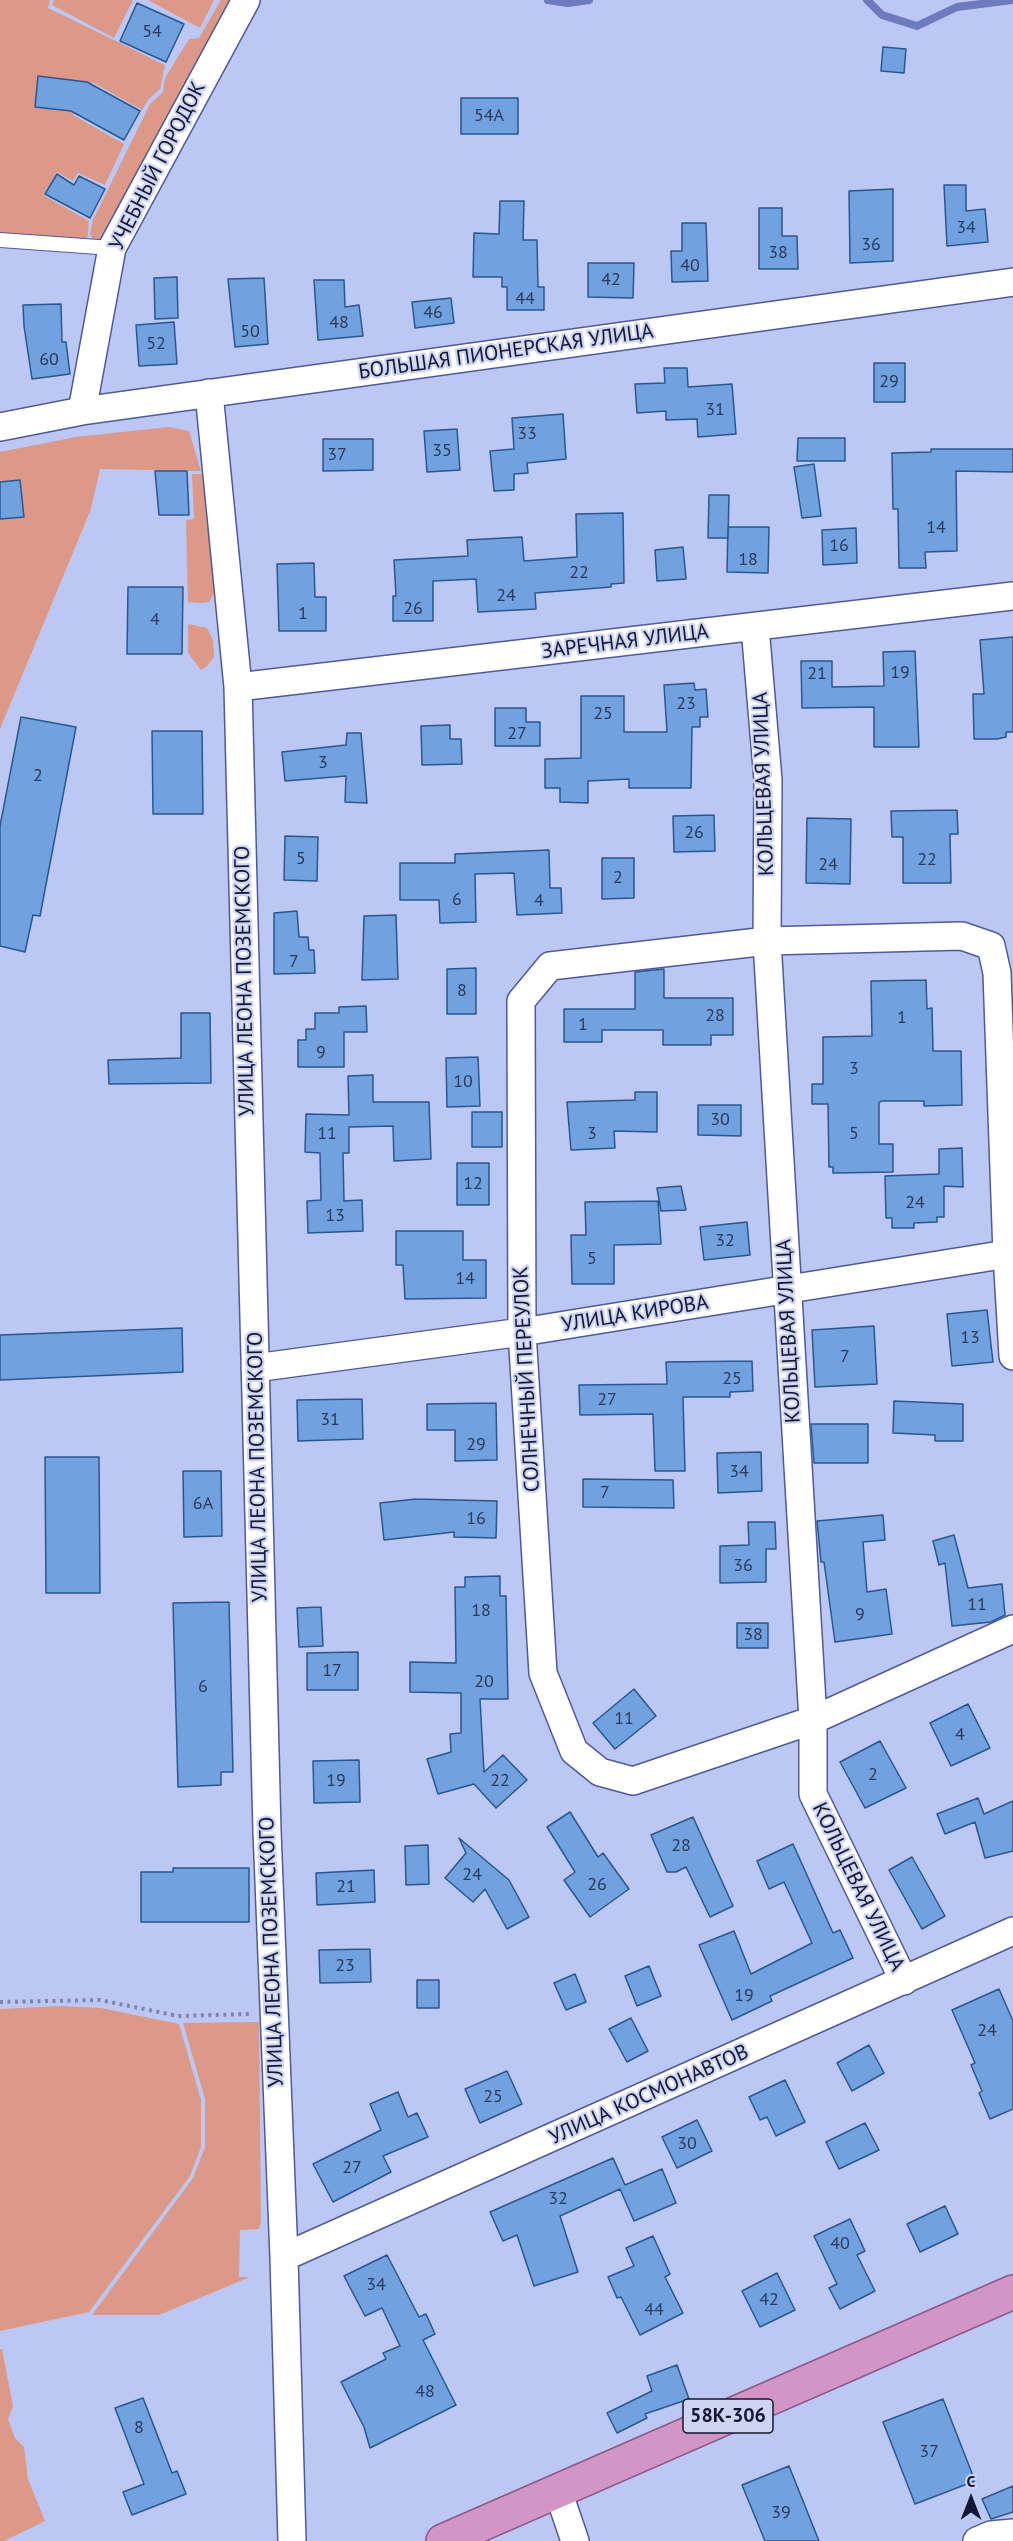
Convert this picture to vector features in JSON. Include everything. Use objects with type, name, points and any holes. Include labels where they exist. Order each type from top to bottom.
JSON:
[{"type":"highway","name":"58К-306","points":[[443,2541],[1013,2292]]},
{"type":"street","name":"УЧЕБНЫЙ ГОРОДОК","points":[[82,411],[112,248],[246,0]]},
{"type":"street","name":"БОЛЬШАЯ ПИОНЕРСКАЯ УЛИЦА","points":[[0,428],[82,411],[1013,282]]},
{"type":"street","name":"УЛИЦА ЛЕОНА ПОЗЕМСКОГО","points":[[209,393],[238,687],[267,1807],[284,2257],[291,2541]]},
{"type":"street","name":"ЗАРЕЧНАЯ УЛИЦА","points":[[238,687],[1013,596]]},
{"type":"street","name":"КОЛЬЦЕВАЯ УЛИЦА","points":[[755,627],[768,780],[767,941],[813,1720],[813,1794],[904,1981]]},
{"type":"street","points":[[767,941],[962,936],[991,946],[998,974],[1013,1356]]},
{"type":"street","name":"СОЛНЕЧНЫЙ ПЕРЕУЛОК","points":[[767,941],[550,966],[521,1001],[522,1332],[543,1673],[574,1751],[600,1772],[633,1781],[813,1720]]},
{"type":"street","name":"УЛИЦА КИРОВА","points":[[255,1368],[522,1332],[1010,1253]]},
{"type":"street","points":[[813,1720],[1013,1629]]},
{"type":"street","name":"УЛИЦА КОСМОНАВТОВ","points":[[284,2257],[1013,1931]]},
{"type":"street","points":[[558,2491],[575,2541]]},
{"type":"street","points":[[977,2541],[992,2535],[1013,2533]]},
{"type":"lane","points":[[0,240],[112,248]]},
{"type":"path","points":[[0,2002],[100,2000],[178,2016],[275,2014]]},
{"type":"shaded area","points":[[0,0],[50,0],[48,8],[165,65],[160,89],[148,100],[142,110],[92,82],[73,115],[124,144],[105,185],[78,173],[73,181],[57,172],[43,195],[89,221],[87,242],[0,236]]},
{"type":"shaded area","points":[[54,0],[133,0],[114,38],[52,5]]},
{"type":"shaded area","points":[[148,0],[214,0],[200,28]]},
{"type":"shaded area","points":[[221,0],[236,0],[103,241],[94,241],[90,234],[93,220],[150,104],[163,92],[165,78],[189,39],[199,38]]},
{"type":"shaded area","points":[[169,427],[189,431],[201,471],[100,469],[91,509],[0,729],[0,452],[76,437]]},
{"type":"shaded area","points":[[192,474],[202,474],[216,590],[209,602],[200,603],[188,602],[186,520],[194,519]]},
{"type":"shaded area","points":[[188,624],[207,628],[213,640],[214,657],[201,670],[188,653]]},
{"type":"shaded area","points":[[60,2006],[101,2008],[179,2024],[201,2100],[201,2147],[190,2176],[89,2312],[0,2331],[0,2009]]},
{"type":"shaded area","points":[[259,2022],[261,2222],[259,2229],[240,2230],[239,2277],[250,2277],[159,2315],[92,2315],[193,2178],[205,2147],[205,2099],[183,2023]]},
{"type":"shaded area","points":[[0,2349],[2,2349],[13,2406],[8,2419],[15,2438],[24,2447],[28,2479],[45,2521],[4,2541],[0,2541]]},
{"type":"building","points":[[137,3],[184,24],[166,62],[120,41]]},
{"type":"building","points":[[883,47],[906,49],[904,73],[881,71]]},
{"type":"building","points":[[38,76],[87,82],[140,111],[124,140],[71,111],[35,107]]},
{"type":"building","points":[[461,98],[518,98],[518,134],[461,134]]},
{"type":"building","points":[[57,174],[74,185],[79,176],[105,189],[90,218],[45,194]]},
{"type":"building","points":[[944,185],[966,185],[966,211],[985,209],[988,242],[947,246]]},
{"type":"building","points":[[893,189],[893,261],[850,263],[849,191]]},
{"type":"building","points":[[500,201],[524,201],[523,240],[537,240],[538,287],[544,287],[544,310],[507,310],[507,287],[502,287],[502,277],[473,277],[474,233],[499,234]]},
{"type":"building","points":[[759,208],[782,208],[782,236],[797,236],[798,269],[759,269]]},
{"type":"building","points":[[682,223],[706,223],[708,281],[672,282],[671,251],[682,251]]},
{"type":"building","points":[[588,263],[634,263],[633,298],[588,297]]},
{"type":"building","points":[[177,277],[178,318],[155,319],[154,278]]},
{"type":"building","points":[[264,278],[268,344],[235,347],[228,279]]},
{"type":"building","points":[[314,280],[344,280],[345,307],[359,305],[363,336],[318,340]]},
{"type":"building","points":[[451,298],[454,323],[415,328],[412,302]]},
{"type":"building","points":[[61,304],[62,342],[66,342],[70,374],[32,379],[23,305]]},
{"type":"building","points":[[174,322],[177,364],[139,366],[136,325]]},
{"type":"building","points":[[874,363],[905,363],[905,402],[874,402]]},
{"type":"building","points":[[664,368],[687,368],[688,387],[732,384],[736,434],[698,437],[697,419],[666,420],[666,411],[637,413],[635,384],[665,383]]},
{"type":"building","points":[[563,414],[566,459],[527,463],[528,473],[514,474],[514,490],[494,491],[490,451],[514,449],[512,418]]},
{"type":"building","points":[[457,429],[460,470],[427,472],[424,431]]},
{"type":"building","points":[[798,438],[845,438],[845,461],[797,461]]},
{"type":"building","points":[[323,439],[373,439],[373,470],[323,471]]},
{"type":"building","points":[[931,449],[1013,449],[1013,472],[956,471],[957,551],[925,552],[926,568],[899,568],[898,509],[893,509],[892,453],[931,452]]},
{"type":"building","points":[[814,464],[821,516],[802,518],[794,467]]},
{"type":"building","points":[[155,471],[187,471],[189,515],[159,515]]},
{"type":"building","points":[[20,480],[24,517],[0,519],[0,482]]},
{"type":"building","points":[[709,495],[729,495],[728,538],[708,538]]},
{"type":"building","points":[[623,513],[624,583],[611,584],[611,587],[535,593],[536,609],[478,612],[476,579],[433,581],[433,621],[393,621],[393,596],[396,596],[394,560],[468,556],[467,540],[522,537],[524,561],[577,557],[576,514]]},
{"type":"building","points":[[728,527],[769,527],[768,573],[727,572]]},
{"type":"building","points":[[856,528],[857,563],[823,565],[822,530]]},
{"type":"building","points":[[683,547],[686,579],[657,581],[655,550]]},
{"type":"building","points":[[314,563],[315,597],[326,597],[326,631],[279,631],[277,564]]},
{"type":"building","points":[[128,587],[183,587],[182,654],[127,654]]},
{"type":"building","points":[[1013,637],[1013,732],[1006,732],[1006,737],[997,739],[974,739],[973,694],[984,694],[980,640]]},
{"type":"building","points":[[915,651],[919,747],[874,747],[874,707],[802,708],[801,661],[832,661],[832,687],[884,686],[883,652]]},
{"type":"building","points":[[694,683],[695,690],[706,689],[708,717],[700,717],[700,727],[692,727],[691,788],[629,788],[629,779],[588,781],[588,803],[560,802],[560,788],[545,788],[545,759],[581,758],[581,696],[624,696],[624,732],[667,732],[664,685]]},
{"type":"building","points":[[495,708],[526,708],[526,722],[540,722],[540,746],[495,746]]},
{"type":"building","points":[[21,717],[76,727],[40,916],[33,915],[25,952],[0,946],[0,826]]},
{"type":"building","points":[[450,725],[450,739],[461,739],[462,764],[422,765],[421,726]]},
{"type":"building","points":[[152,731],[202,731],[203,814],[153,814]]},
{"type":"building","points":[[347,733],[361,733],[367,803],[345,802],[346,776],[285,781],[282,752],[346,745]]},
{"type":"building","points":[[957,810],[958,834],[950,834],[951,883],[903,883],[903,837],[892,837],[891,811]]},
{"type":"building","points":[[714,815],[715,851],[674,852],[673,816]]},
{"type":"building","points":[[807,818],[851,819],[850,884],[806,883]]},
{"type":"building","points":[[285,836],[318,837],[317,881],[284,880]]},
{"type":"building","points":[[549,850],[550,888],[561,888],[562,913],[517,915],[514,873],[475,874],[476,922],[440,923],[439,900],[400,900],[400,863],[455,863],[455,854]]},
{"type":"building","points":[[602,858],[634,858],[634,898],[602,899]]},
{"type":"building","points":[[297,911],[299,937],[308,937],[309,950],[314,950],[315,973],[274,974],[274,913]]},
{"type":"building","points":[[396,915],[398,979],[362,980],[364,916]]},
{"type":"building","points":[[476,968],[476,1014],[447,1014],[447,969]]},
{"type":"building","points":[[664,969],[664,998],[733,998],[733,1035],[711,1035],[711,1045],[663,1045],[663,1030],[602,1030],[602,1042],[564,1042],[564,1009],[635,1009],[635,972]]},
{"type":"building","points":[[926,980],[927,1009],[932,1008],[933,1051],[961,1051],[962,1105],[924,1106],[924,1101],[881,1101],[879,1103],[879,1144],[893,1144],[893,1172],[833,1173],[833,1167],[829,1167],[828,1104],[812,1104],[812,1084],[823,1084],[823,1037],[872,1036],[871,981]]},
{"type":"building","points":[[366,1006],[367,1032],[344,1032],[344,1067],[298,1067],[298,1040],[306,1040],[306,1029],[315,1029],[315,1013],[339,1013],[339,1007]]},
{"type":"building","points":[[181,1013],[210,1013],[211,1083],[109,1084],[108,1060],[181,1058]]},
{"type":"building","points":[[478,1057],[480,1106],[447,1107],[446,1058]]},
{"type":"building","points":[[373,1075],[373,1102],[429,1102],[431,1159],[394,1161],[393,1126],[349,1127],[349,1153],[343,1153],[344,1201],[362,1200],[363,1231],[308,1233],[307,1201],[321,1200],[320,1153],[305,1152],[306,1114],[349,1115],[348,1076]]},
{"type":"building","points":[[635,1092],[657,1092],[657,1132],[614,1131],[615,1148],[571,1150],[567,1102],[635,1100]]},
{"type":"building","points":[[698,1105],[741,1105],[741,1136],[698,1135]]},
{"type":"building","points":[[472,1112],[502,1112],[502,1147],[472,1147]]},
{"type":"building","points":[[962,1148],[963,1187],[944,1186],[944,1217],[937,1217],[937,1222],[914,1223],[914,1228],[892,1228],[892,1218],[886,1218],[885,1176],[939,1174],[939,1149]]},
{"type":"building","points":[[457,1163],[489,1163],[489,1205],[457,1205]]},
{"type":"building","points":[[681,1186],[686,1210],[661,1211],[657,1188]]},
{"type":"building","points":[[658,1201],[661,1244],[614,1245],[614,1284],[572,1284],[571,1235],[586,1235],[585,1202]]},
{"type":"building","points":[[747,1222],[750,1255],[704,1260],[700,1227]]},
{"type":"building","points":[[396,1231],[463,1231],[463,1260],[486,1260],[486,1298],[405,1299],[403,1265],[396,1265]]},
{"type":"building","points":[[987,1310],[993,1362],[952,1366],[947,1314]]},
{"type":"building","points":[[874,1326],[877,1384],[815,1387],[812,1330]]},
{"type":"building","points":[[182,1328],[183,1372],[0,1380],[0,1335]]},
{"type":"building","points":[[752,1361],[753,1391],[730,1392],[730,1397],[683,1397],[685,1471],[655,1471],[653,1414],[580,1415],[579,1385],[667,1384],[666,1362]]},
{"type":"building","points":[[362,1399],[363,1439],[298,1441],[297,1400]]},
{"type":"building","points":[[894,1401],[963,1404],[963,1441],[935,1441],[935,1435],[893,1433]]},
{"type":"building","points":[[496,1403],[497,1460],[455,1461],[455,1430],[427,1430],[427,1404]]},
{"type":"building","points":[[811,1424],[868,1424],[868,1463],[814,1463]]},
{"type":"building","points":[[761,1452],[762,1491],[718,1493],[717,1453]]},
{"type":"building","points":[[45,1457],[99,1457],[100,1593],[46,1593]]},
{"type":"building","points":[[183,1471],[221,1471],[222,1536],[184,1537]]},
{"type":"building","points":[[583,1479],[673,1480],[674,1508],[583,1507]]},
{"type":"building","points":[[416,1499],[497,1501],[496,1538],[454,1537],[454,1532],[384,1540],[380,1503]]},
{"type":"building","points":[[883,1515],[885,1540],[863,1542],[867,1592],[886,1589],[892,1634],[835,1642],[824,1562],[821,1562],[817,1521]]},
{"type":"building","points":[[748,1522],[775,1522],[776,1549],[766,1549],[766,1582],[720,1583],[720,1546],[749,1545]]},
{"type":"building","points":[[954,1535],[968,1588],[1002,1584],[1005,1615],[991,1622],[952,1626],[945,1563],[939,1565],[933,1541]]},
{"type":"building","points":[[500,1576],[500,1596],[506,1596],[508,1699],[480,1699],[484,1772],[503,1755],[527,1780],[496,1808],[474,1784],[438,1794],[427,1759],[451,1752],[450,1734],[461,1733],[461,1693],[410,1692],[410,1662],[456,1663],[455,1587],[465,1587],[465,1577]]},
{"type":"building","points":[[229,1602],[233,1772],[221,1772],[221,1785],[178,1787],[173,1603]]},
{"type":"building","points":[[321,1607],[323,1646],[299,1647],[297,1608]]},
{"type":"building","points":[[737,1623],[768,1623],[768,1648],[737,1648]]},
{"type":"building","points":[[358,1652],[358,1690],[307,1690],[307,1653]]},
{"type":"building","points":[[634,1689],[656,1716],[615,1749],[593,1723]]},
{"type":"building","points":[[968,1704],[990,1748],[951,1766],[930,1723]]},
{"type":"building","points":[[880,1741],[906,1788],[865,1808],[840,1762]]},
{"type":"building","points":[[359,1760],[360,1802],[314,1803],[313,1761]]},
{"type":"building","points":[[978,1798],[984,1814],[1013,1801],[1013,1851],[985,1858],[975,1822],[945,1834],[937,1814]]},
{"type":"building","points":[[570,1812],[598,1857],[603,1853],[629,1889],[590,1917],[564,1880],[575,1872],[547,1827]]},
{"type":"building","points":[[693,1817],[733,1906],[710,1917],[686,1867],[676,1872],[667,1872],[651,1835]]},
{"type":"building","points":[[459,1838],[509,1880],[529,1917],[507,1929],[485,1889],[473,1902],[445,1878],[466,1853]]},
{"type":"building","points":[[793,1844],[833,1933],[840,1930],[853,1958],[770,1996],[772,2001],[732,2020],[699,1945],[734,1931],[751,1974],[812,1943],[784,1882],[769,1889],[757,1861]]},
{"type":"building","points":[[428,1845],[429,1884],[406,1885],[405,1846]]},
{"type":"building","points":[[912,1857],[945,1916],[922,1929],[889,1870]]},
{"type":"building","points":[[173,1868],[249,1868],[249,1922],[141,1922],[141,1872],[173,1872]]},
{"type":"building","points":[[374,1870],[375,1902],[317,1905],[316,1873]]},
{"type":"building","points":[[370,1949],[371,1982],[320,1983],[319,1950]]},
{"type":"building","points":[[649,1966],[661,1996],[637,2006],[625,1976]]},
{"type":"building","points":[[575,1974],[586,2002],[566,2010],[554,1983]]},
{"type":"building","points":[[417,1980],[439,1980],[439,2008],[417,2008]]},
{"type":"building","points":[[999,1989],[1013,2021],[1013,2109],[990,2119],[971,2065],[975,2063],[952,2010]]},
{"type":"building","points":[[631,2018],[648,2051],[627,2062],[609,2029]]},
{"type":"building","points":[[869,2045],[884,2073],[852,2091],[837,2063]]},
{"type":"building","points":[[507,2071],[522,2104],[480,2123],[465,2089]]},
{"type":"building","points":[[785,2080],[805,2122],[776,2136],[767,2117],[760,2120],[749,2097]]},
{"type":"building","points":[[398,2092],[408,2117],[417,2113],[428,2137],[383,2156],[391,2172],[333,2202],[313,2164],[381,2130],[370,2104]]},
{"type":"building","points":[[697,2120],[712,2151],[677,2168],[662,2137]]},
{"type":"building","points":[[865,2123],[879,2150],[839,2169],[826,2142]]},
{"type":"building","points":[[613,2158],[625,2185],[662,2169],[676,2203],[634,2221],[620,2189],[560,2216],[578,2272],[534,2286],[517,2235],[503,2241],[490,2212]]},
{"type":"building","points":[[945,2206],[958,2234],[920,2252],[907,2224]]},
{"type":"building","points":[[850,2219],[865,2251],[857,2255],[875,2291],[840,2309],[829,2288],[837,2284],[814,2236]]},
{"type":"building","points":[[653,2236],[670,2274],[665,2277],[683,2313],[640,2335],[621,2297],[617,2298],[608,2277],[634,2266],[626,2248]]},
{"type":"building","points":[[387,2255],[419,2317],[426,2314],[435,2334],[423,2340],[456,2405],[370,2448],[364,2427],[341,2382],[386,2359],[383,2353],[400,2346],[382,2308],[365,2316],[344,2276]]},
{"type":"building","points":[[777,2273],[795,2310],[760,2327],[742,2291]]},
{"type":"building","points":[[677,2365],[689,2399],[645,2414],[647,2418],[617,2433],[607,2413],[652,2391],[647,2376]]},
{"type":"building","points":[[143,2398],[172,2473],[177,2471],[186,2494],[132,2515],[123,2492],[144,2484],[115,2408]]},
{"type":"building","points":[[943,2399],[975,2481],[915,2504],[883,2422]]},
{"type":"building","points":[[789,2466],[819,2541],[765,2541],[742,2485]]},
{"type":"building","points":[[1013,2486],[1013,2512],[991,2519],[982,2499]]},
{"type":"waterway","points":[[548,0],[568,3],[589,0]]},
{"type":"waterway","points":[[867,0],[882,15],[917,26],[957,7],[1012,0]]}]
